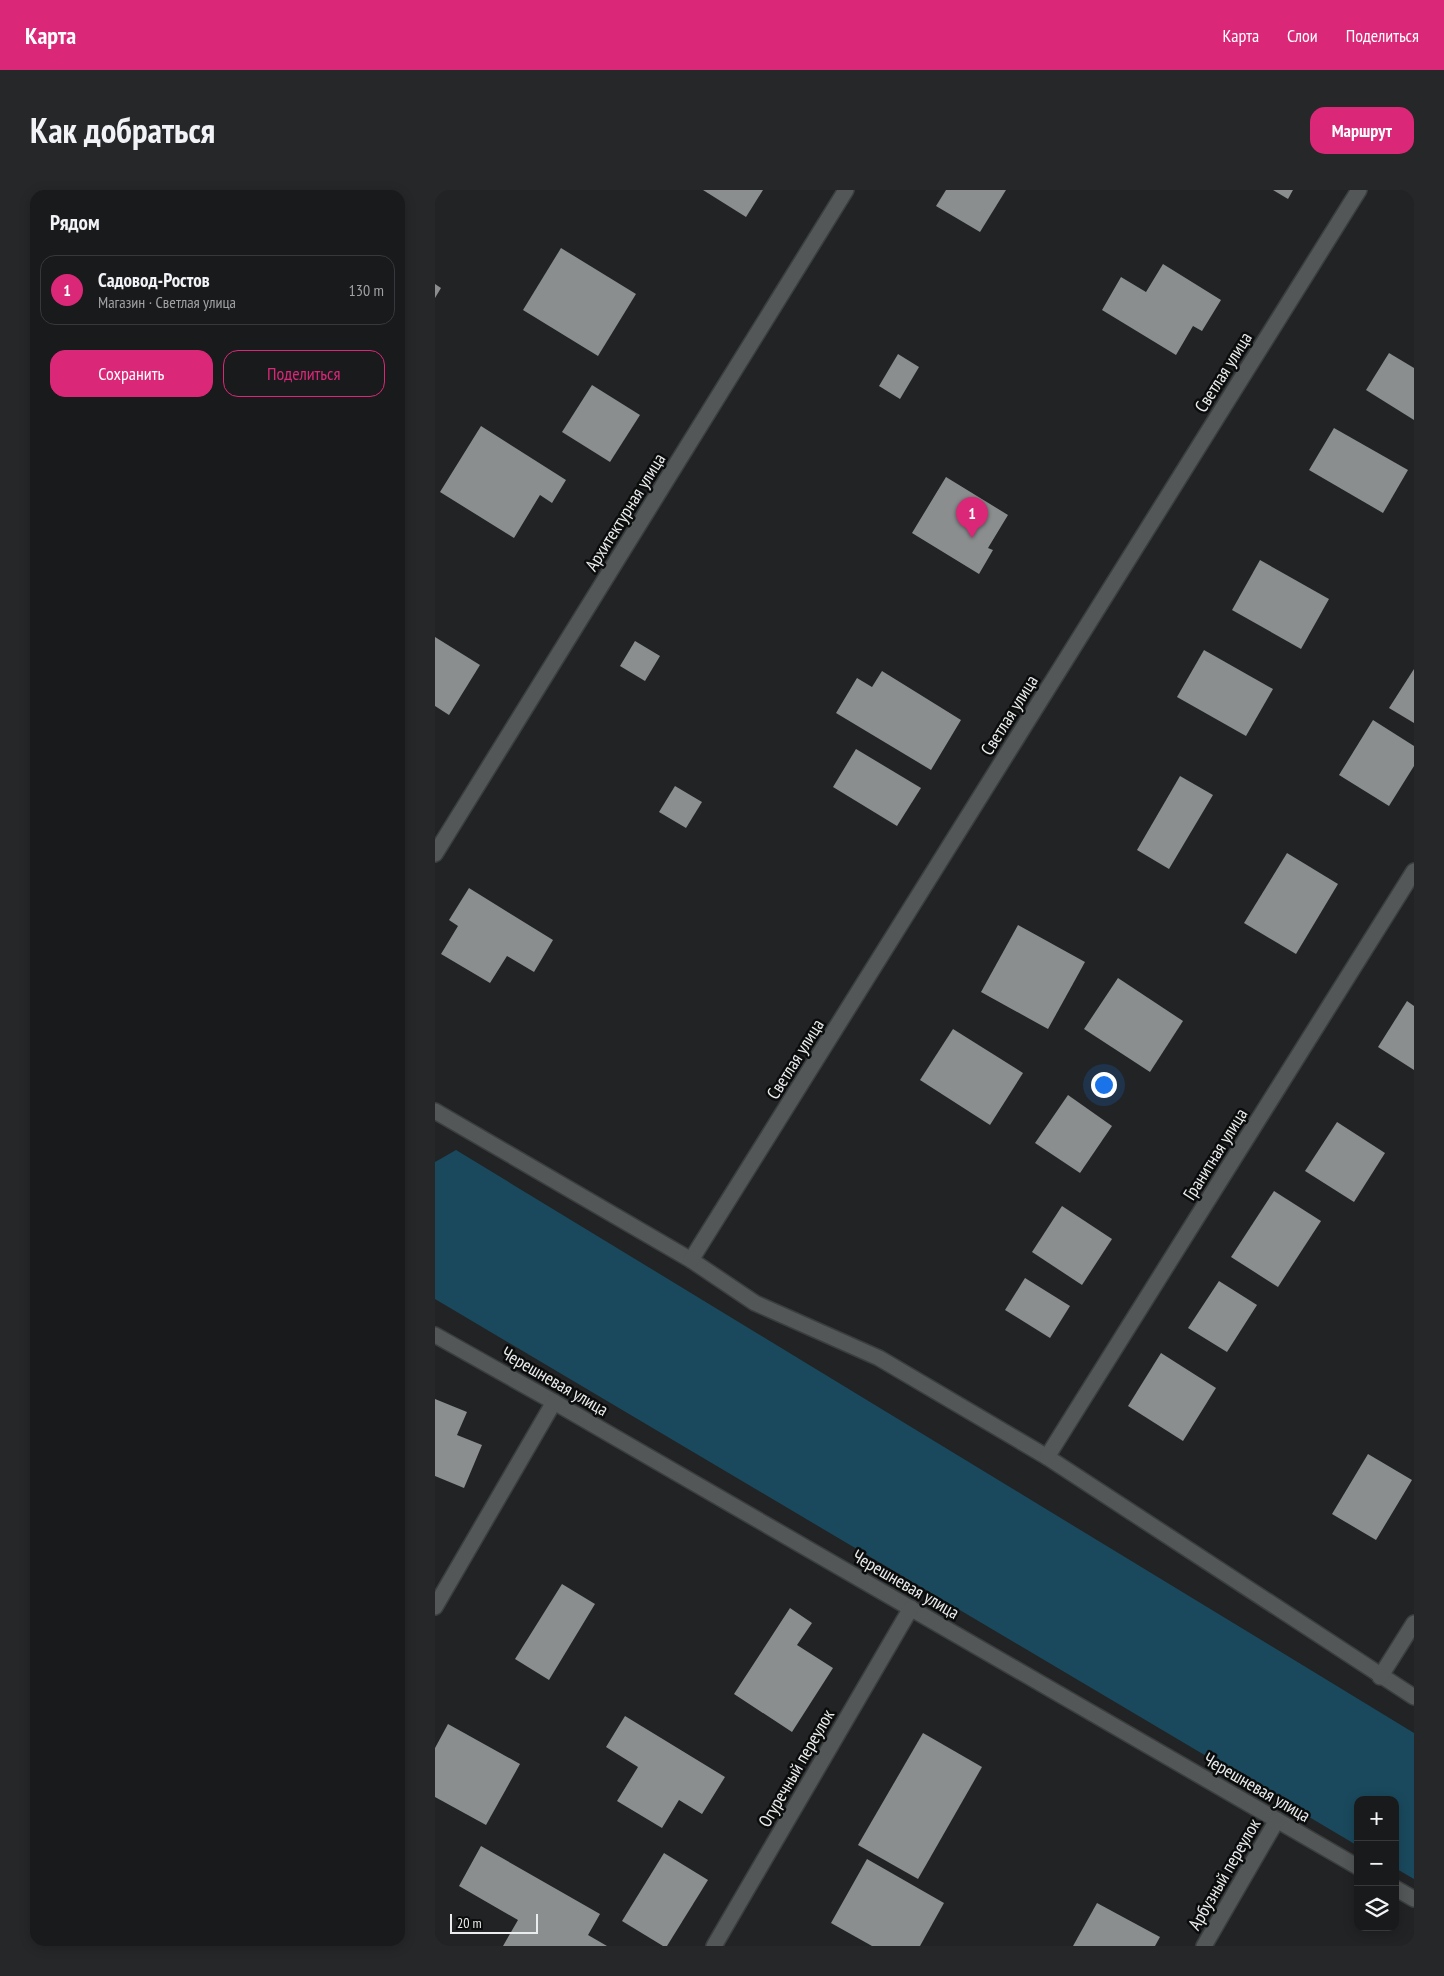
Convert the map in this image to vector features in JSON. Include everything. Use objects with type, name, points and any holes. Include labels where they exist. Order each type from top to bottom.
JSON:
[{"type":"street","name":"Архитектурная улица","points":[[435,854],[846,190]]},
{"type":"street","name":"Светлая улица","points":[[691,1260],[1359,190]]},
{"type":"street","name":"Гранитная улица","points":[[1047,1457],[1414,871]]},
{"type":"street","points":[[435,1111],[691,1260],[755,1303],[879,1358],[1047,1457],[1380,1677],[1414,1697]]},
{"type":"street","name":"Черешневая улица","points":[[435,1335],[1354,1865]]},
{"type":"street","points":[[435,1607],[554,1402]]},
{"type":"street","name":"Огуречный переулок","points":[[714,1946],[911,1608]]},
{"type":"street","points":[[1380,1677],[1414,1623]]},
{"type":"street","name":"Арбузный переулок","points":[[1204,1946],[1277,1820]]},
{"type":"street","points":[[1399,1890],[1414,1899]]},
{"type":"shaded area","points":[[456,1150],[1414,1733],[1414,1879],[1399,1870],[1399,1796],[1354,1796],[1354,1844],[435,1299],[435,1162]]},
{"type":"building","points":[[703,190],[763,190],[746,217]]},
{"type":"building","points":[[946,190],[1006,190],[980,232],[936,206]]},
{"type":"building","points":[[1273,190],[1293,190],[1288,199]]},
{"type":"building","points":[[561,248],[636,294],[598,356],[523,310]]},
{"type":"building","points":[[1163,264],[1221,300],[1202,331],[1193,326],[1176,355],[1102,310],[1121,277],[1146,292]]},
{"type":"building","points":[[435,284],[441,288],[435,298]]},
{"type":"building","points":[[1389,353],[1414,368],[1414,420],[1366,390]]},
{"type":"building","points":[[898,354],[919,367],[900,399],[879,386]]},
{"type":"building","points":[[592,385],[640,415],[610,462],[562,432]]},
{"type":"building","points":[[481,426],[566,480],[552,503],[540,495],[514,538],[440,492]]},
{"type":"building","points":[[1334,428],[1408,470],[1383,513],[1309,470]]},
{"type":"building","points":[[946,477],[1008,515],[988,548],[993,550],[979,574],[912,533]]},
{"type":"building","points":[[1260,560],[1329,599],[1301,649],[1232,610]]},
{"type":"building","points":[[435,637],[480,665],[449,715],[435,706]]},
{"type":"building","points":[[635,641],[660,656],[645,681],[620,666]]},
{"type":"building","points":[[1204,650],[1273,689],[1246,736],[1177,697]]},
{"type":"building","points":[[1414,669],[1414,723],[1389,708]]},
{"type":"building","points":[[882,671],[961,720],[931,770],[836,713],[857,678],[872,687]]},
{"type":"building","points":[[1373,720],[1414,746],[1414,766],[1389,806],[1339,775]]},
{"type":"building","points":[[856,749],[921,788],[897,826],[833,787]]},
{"type":"building","points":[[1180,776],[1213,795],[1169,869],[1137,850]]},
{"type":"building","points":[[675,786],[702,802],[686,828],[659,812]]},
{"type":"building","points":[[1287,853],[1338,884],[1296,954],[1244,923]]},
{"type":"building","points":[[469,888],[553,940],[534,972],[507,956],[490,983],[441,954],[458,926],[449,920]]},
{"type":"building","points":[[1018,925],[1085,962],[1048,1029],[981,992]]},
{"type":"building","points":[[1118,978],[1183,1021],[1150,1072],[1084,1029]]},
{"type":"building","points":[[1407,1001],[1414,1006],[1414,1070],[1378,1047]]},
{"type":"building","points":[[953,1029],[1023,1073],[990,1125],[920,1080]]},
{"type":"building","points":[[1068,1095],[1112,1126],[1080,1173],[1035,1143]]},
{"type":"building","points":[[1337,1122],[1385,1153],[1354,1202],[1305,1171]]},
{"type":"building","points":[[1274,1191],[1321,1221],[1278,1287],[1231,1257]]},
{"type":"building","points":[[1062,1206],[1112,1239],[1082,1285],[1032,1252]]},
{"type":"building","points":[[1025,1278],[1070,1306],[1050,1338],[1005,1310]]},
{"type":"building","points":[[1219,1281],[1257,1305],[1227,1352],[1188,1328]]},
{"type":"building","points":[[1161,1353],[1216,1388],[1183,1441],[1128,1406]]},
{"type":"building","points":[[435,1399],[467,1412],[457,1435],[482,1445],[464,1488],[435,1476]]},
{"type":"building","points":[[1368,1454],[1412,1480],[1376,1540],[1332,1514]]},
{"type":"building","points":[[562,1584],[595,1604],[549,1680],[515,1659]]},
{"type":"building","points":[[790,1608],[812,1623],[797,1645],[833,1668],[792,1732],[734,1694]]},
{"type":"building","points":[[625,1716],[725,1777],[702,1814],[679,1800],[662,1828],[617,1801],[638,1767],[606,1747]]},
{"type":"building","points":[[448,1724],[520,1764],[486,1825],[435,1797],[435,1748]]},
{"type":"building","points":[[923,1733],[982,1767],[918,1879],[858,1845]]},
{"type":"building","points":[[481,1846],[600,1914],[588,1935],[607,1946],[503,1946],[518,1920],[459,1886]]},
{"type":"building","points":[[664,1853],[708,1880],[667,1946],[663,1946],[622,1921]]},
{"type":"building","points":[[867,1859],[944,1903],[920,1946],[872,1946],[831,1923]]},
{"type":"building","points":[[1097,1903],[1160,1937],[1155,1946],[1073,1946]]},
{"type":"place","name":"Садовод-Ростов","points":[[972,538]]}]
